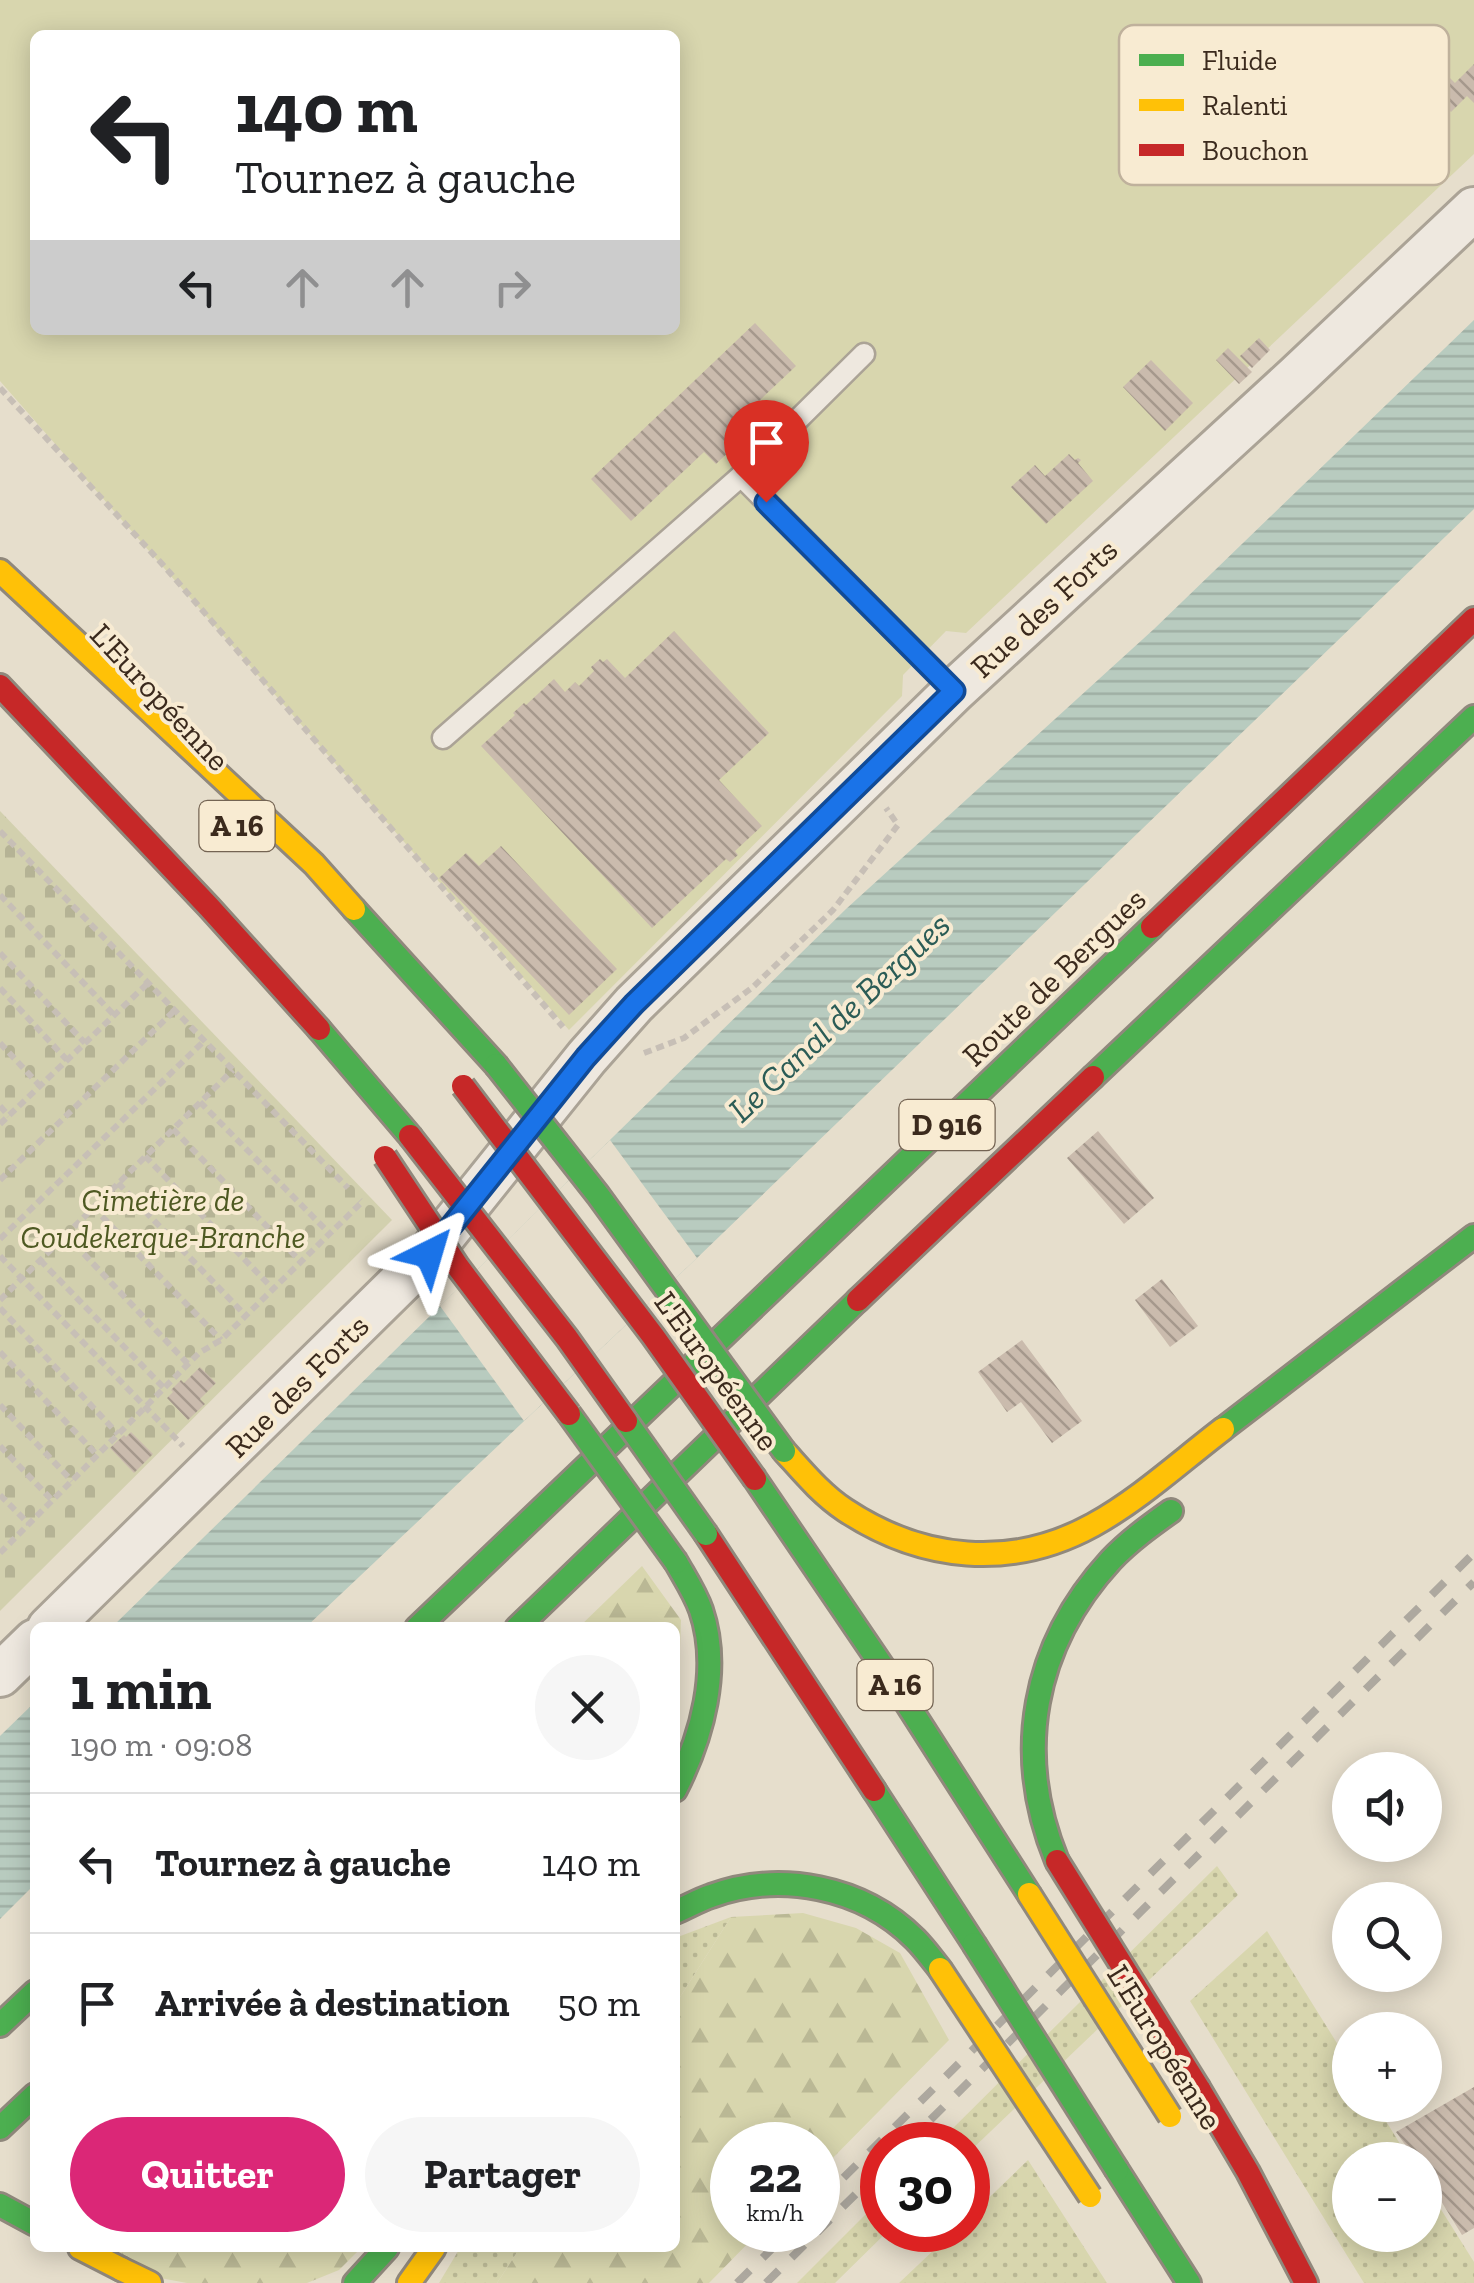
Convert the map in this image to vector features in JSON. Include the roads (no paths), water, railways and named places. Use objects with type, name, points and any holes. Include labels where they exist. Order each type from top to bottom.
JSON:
[{"type":"main road","name":"L'Européenne","points":[[0,574],[209,796]]},
{"type":"main road","points":[[0,574],[302,852],[380,934],[496,1065],[588,1182],[784,1451],[847,1512],[882,1532],[922,1547],[961,1555],[998,1556],[1056,1544],[1126,1504],[1474,1236]]},
{"type":"main road","name":"Route de Bergues","points":[[423,1622],[1474,620]]},
{"type":"main road","name":"A 16","points":[[0,686],[274,978],[410,1136],[555,1322],[706,1534],[974,1944],[1189,2283]]},
{"type":"main road","name":"D 916","points":[[523,1622],[966,1196],[1474,717]]},
{"type":"main road","points":[[274,978],[345,1092]]},
{"type":"main road","name":"L'Européenne","points":[[457,1079],[644,1323],[755,1480],[897,1688],[1175,2124]]},
{"type":"main road","points":[[380,1149],[458,1267],[676,1562],[702,1614],[709,1662],[699,1727],[680,1777]]},
{"type":"main road","points":[[1192,1494],[1128,1544],[1095,1578],[1067,1623],[1046,1668],[1036,1717],[1033,1764],[1040,1814],[1056,1861],[1248,2172],[1306,2283]]},
{"type":"main road","points":[[680,1909],[732,1888],[772,1883],[816,1886],[852,1896],[888,1916],[919,1941],[940,1969],[1105,2220]]},
{"type":"main road","points":[[0,2025],[30,1997]]},
{"type":"main road","points":[[0,2128],[30,2099]]},
{"type":"main road","points":[[0,2205],[30,2221]]},
{"type":"main road","points":[[88,2252],[150,2283]]},
{"type":"main road","points":[[355,2283],[383,2252]]},
{"type":"main road","points":[[410,2283],[431,2252]]},
{"type":"street","name":"Rue des Forts","points":[[55,1622],[421,1263],[586,1057],[634,1004],[954,691],[1474,208]]},
{"type":"street","points":[[0,1675],[30,1646]]},
{"type":"lane","points":[[444,738],[741,476],[864,354]]},
{"type":"lane","points":[[741,476],[954,691]]},
{"type":"water","name":"Le Canal de Bergues","points":[[1474,320],[1474,509],[697,1258],[311,1622],[117,1622],[846,909],[1154,629]]},
{"type":"water","points":[[30,1707],[30,1889],[0,1919],[0,1736]]},
{"type":"railway","points":[[840,2181],[1474,1553]]},
{"type":"railway","points":[[928,2122],[1474,1582]]},
{"type":"railway","points":[[766,2283],[860,2190]]},
{"type":"railway","points":[[737,2283],[769,2252]]},
{"type":"park label","name":"Cimetière de Coudekerque-Branche","points":[[163,1218]]}]
